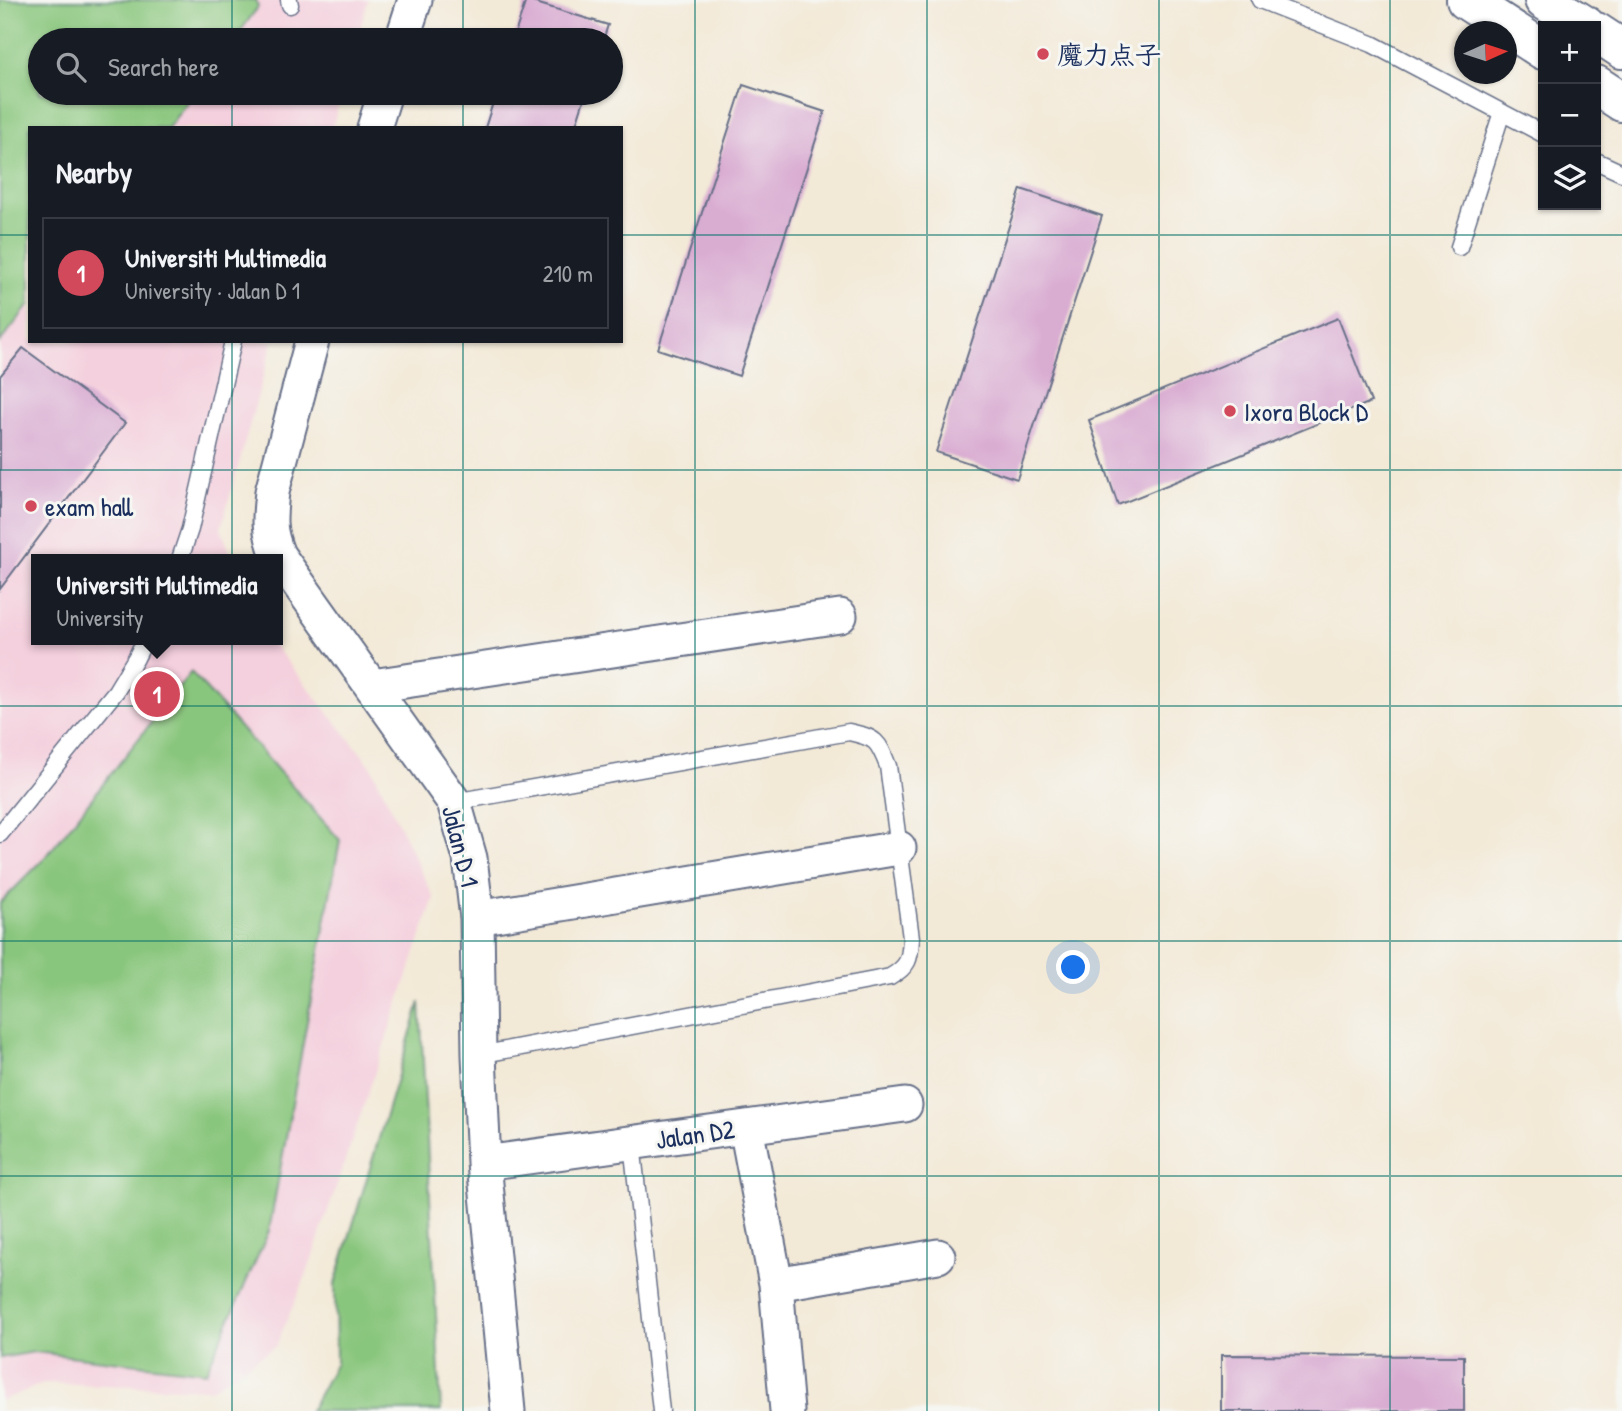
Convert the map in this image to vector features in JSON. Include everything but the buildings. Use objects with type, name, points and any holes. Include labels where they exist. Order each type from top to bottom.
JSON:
[{"type":"main road","points":[[1466,0],[1538,47]]},
{"type":"main road","points":[[1544,0],[1578,21]]},
{"type":"main road","points":[[1601,35],[1622,49]]},
{"type":"main road","points":[[1601,88],[1622,102]]},
{"type":"street","points":[[406,28],[415,0]]},
{"type":"street","points":[[375,126],[381,105]]},
{"type":"street","name":"Jalan D 1","points":[[278,554],[270,534],[272,492],[311,343]]},
{"type":"street","name":"Jalan D 1","points":[[283,562],[454,802],[470,858],[477,918],[484,1163],[508,1411]]},
{"type":"street","points":[[372,687],[840,615]]},
{"type":"street","points":[[477,918],[899,848]]},
{"type":"street","name":"Jalan D2","points":[[484,1163],[905,1105]]},
{"type":"street","points":[[746,1127],[776,1284],[787,1411]]},
{"type":"street","points":[[776,1284],[938,1256]]},
{"type":"lane","points":[[1260,0],[1372,44],[1538,131]]},
{"type":"lane","points":[[1458,247],[1502,112]]},
{"type":"lane","points":[[1601,164],[1622,173]]},
{"type":"lane","points":[[182,554],[190,529],[233,343]]},
{"type":"lane","points":[[0,834],[116,691],[143,645]]},
{"type":"lane","points":[[454,802],[849,732],[867,736],[880,745],[888,766],[911,937],[910,956],[902,970],[890,977],[479,1055]]},
{"type":"lane","points":[[632,1143],[661,1411]]},
{"type":"shaded area","points":[[0,0],[368,0],[360,28],[28,28],[28,105],[339,105],[333,126],[28,126],[28,343],[272,343],[221,528],[230,554],[31,554],[31,645],[274,645],[371,766],[434,898],[307,1273],[276,1346],[211,1389],[45,1383],[0,1401]]},
{"type":"green space","points":[[0,0],[256,0],[258,7],[243,28],[28,28],[28,105],[185,105],[169,126],[28,126],[28,307],[0,342]]},
{"type":"green space","points":[[191,672],[340,840],[269,1231],[206,1372],[34,1352],[0,1358],[0,903],[45,858]]},
{"type":"green space","points":[[420,1002],[441,1411],[310,1411],[336,1363],[335,1284]]},
{"type":"place","name":"魔力点子","points":[[1043,54]]},
{"type":"place","name":"Ixora Block D","points":[[1230,411]]},
{"type":"place","name":"exam hall","points":[[31,506]]},
{"type":"place","name":"Universiti Multimedia","points":[[157,694]]}]
